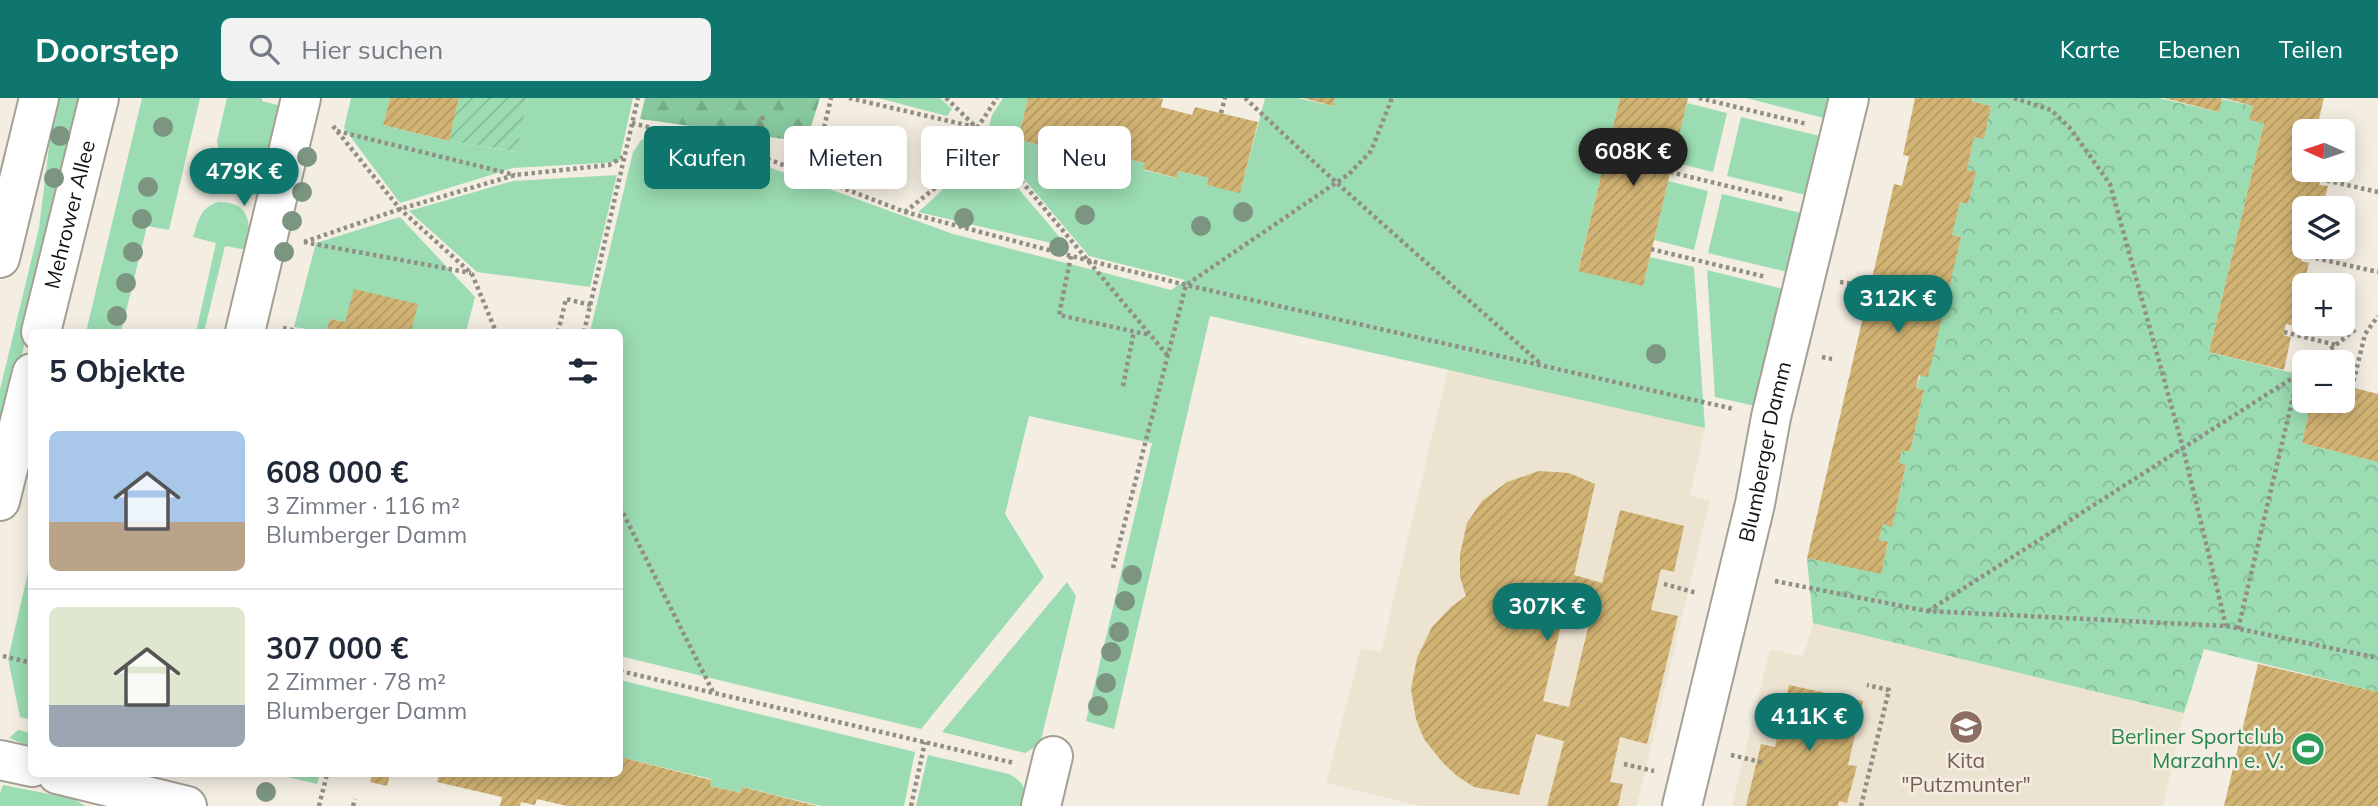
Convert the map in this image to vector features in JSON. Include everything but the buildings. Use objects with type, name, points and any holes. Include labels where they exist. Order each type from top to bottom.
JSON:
[{"type":"street","points":[[0,258],[39,98]]},
{"type":"street","name":"Mehrower Allee","points":[[42,329],[99,98]]},
{"type":"street","points":[[246,329],[300,98]]},
{"type":"street","name":"Blumberger Damm","points":[[1682,806],[1752,516],[1771,417],[1845,115]]},
{"type":"street","points":[[0,501],[28,389]]},
{"type":"street","points":[[0,760],[28,766]]},
{"type":"street","points":[[71,777],[136,791],[187,806]]},
{"type":"path","points":[[585,329],[638,98]]},
{"type":"path","points":[[824,126],[831,98]]},
{"type":"path","points":[[849,98],[972,126]]},
{"type":"path","points":[[946,98],[975,126]]},
{"type":"path","points":[[977,126],[997,98]]},
{"type":"path","points":[[1222,113],[1225,98]]},
{"type":"path","points":[[1245,98],[1335,183],[1542,365]]},
{"type":"path","points":[[1113,568],[1186,285],[1349,174],[1371,151],[1392,98]]},
{"type":"path","points":[[1699,98],[1845,115]]},
{"type":"path","points":[[2014,98],[2051,110],[2070,128],[2110,184],[2183,448],[2227,626]]},
{"type":"path","points":[[761,126],[763,116]]},
{"type":"path","points":[[632,123],[644,126]]},
{"type":"path","points":[[332,125],[400,209],[472,274],[495,329]]},
{"type":"path","points":[[337,131],[516,175]]},
{"type":"path","points":[[472,274],[303,242],[400,209],[516,175],[609,165],[623,157]]},
{"type":"path","points":[[1670,172],[1822,209]]},
{"type":"path","points":[[2333,182],[2378,192]]},
{"type":"path","points":[[1024,184],[1168,357]]},
{"type":"path","points":[[848,189],[905,212],[1186,285],[1771,417]]},
{"type":"path","points":[[905,212],[934,189]]},
{"type":"path","points":[[1651,249],[1803,286]]},
{"type":"path","points":[[1072,256],[1059,315],[1150,335]]},
{"type":"path","points":[[2320,259],[2378,272]]},
{"type":"path","points":[[559,329],[566,299],[591,305]]},
{"type":"path","points":[[2355,376],[2365,334],[2378,316]]},
{"type":"path","points":[[2330,350],[2356,330]]},
{"type":"path","points":[[1124,386],[1134,331]]},
{"type":"path","points":[[2284,332],[2336,345]]},
{"type":"path","points":[[1927,611],[2292,379]]},
{"type":"path","points":[[2238,629],[2292,400]]},
{"type":"path","points":[[623,514],[713,693]]},
{"type":"path","points":[[1764,579],[1927,611],[2227,626],[2378,658]]},
{"type":"path","points":[[3,656],[28,662]]},
{"type":"path","points":[[623,672],[925,742],[1048,778]]},
{"type":"path","points":[[1861,806],[1889,690],[1867,684]]},
{"type":"path","points":[[911,806],[925,742]]},
{"type":"path","points":[[1723,753],[1765,763]]},
{"type":"path","points":[[319,806],[326,777]]},
{"type":"path","points":[[353,806],[355,799]]},
{"type":"shaded area","points":[[1448,369],[1705,428],[1690,496],[1710,500],[1637,806],[1419,806],[1326,783],[1361,648],[1381,652]]},
{"type":"shaded area","name":"Kita \"Putzmunter\"","points":[[1813,623],[2184,713],[2163,806],[1732,806],[1770,649],[1803,656]]},
{"type":"green space","points":[[55,98],[84,98],[0,445],[0,390],[39,228]]},
{"type":"green space","points":[[142,98],[200,98],[169,230],[147,226],[122,329],[87,329]]},
{"type":"green space","points":[[227,98],[262,98],[262,101],[281,106],[270,154],[245,169],[230,166],[224,160],[217,141]]},
{"type":"green space","points":[[351,98],[390,98],[383,125],[449,141],[516,152],[527,98],[633,98],[619,162],[513,168],[400,203],[344,128]]},
{"type":"green space","points":[[459,98],[527,98],[517,152],[449,141]]},
{"type":"green space","points":[[645,98],[820,98],[811,126],[784,126],[784,139],[770,137],[770,126],[691,126],[640,119]]},
{"type":"green space","points":[[878,98],[940,98],[952,109],[947,116]]},
{"type":"green space","points":[[1003,98],[1028,98],[1021,126],[989,126],[992,115]]},
{"type":"green space","points":[[1265,98],[1298,98],[1332,106],[1335,98],[1620,98],[1578,270],[1643,286],[1650,257],[1694,267],[1705,428],[1210,316],[1114,729],[1086,721],[1152,443],[1029,416],[1005,514],[1044,577],[921,729],[623,657],[623,329],[591,329],[633,152],[642,139],[644,189],[770,189],[770,167],[784,172],[784,189],[829,189],[953,234],[1171,290],[1185,280],[1089,256],[1024,179],[1024,141],[1038,145],[1038,189],[1131,189],[1131,160],[1145,163],[1144,170],[1176,178],[1178,171],[1209,178],[1240,193]]},
{"type":"green space","points":[[1746,98],[1829,98],[1824,118]]},
{"type":"green space","points":[[1972,98],[2159,98],[2218,112],[2222,99],[2253,106],[2250,119],[2264,123],[2209,352],[2292,373],[2292,413],[2308,413],[2302,443],[2378,462],[2378,692],[2204,649],[2184,713],[1813,623],[1807,558],[1881,573],[1888,543],[1879,540],[1883,524],[1892,526],[1906,466],[1899,463],[1902,450],[1910,452],[1924,390],[1916,388],[1943,312],[1934,310],[1936,298],[1945,300],[1961,237],[1952,235],[1960,202],[1968,204],[1975,172],[1967,170],[1974,137],[1984,138],[1991,106],[1971,101]]},
{"type":"green space","points":[[1687,103],[1727,113],[1713,172],[1672,162]]},
{"type":"green space","points":[[1741,117],[1820,136],[1806,195],[1727,176]]},
{"type":"green space","points":[[617,175],[590,287],[477,272],[409,211],[513,181]]},
{"type":"green space","points":[[1668,181],[1708,191],[1694,250],[1654,240]]},
{"type":"green space","points":[[943,189],[1019,189],[1068,247],[918,212]]},
{"type":"green space","points":[[1722,194],[1801,213],[1787,272],[1708,253]]},
{"type":"green space","points":[[230,203],[243,211],[249,224],[247,250],[225,246],[205,329],[197,329],[216,243],[193,237],[204,211],[213,204]]},
{"type":"green space","points":[[400,217],[475,297],[467,329],[412,329],[417,304],[345,322],[330,319],[327,329],[294,327],[316,243]]},
{"type":"green space","points":[[1707,270],[1783,289],[1755,406],[1715,397]]},
{"type":"green space","points":[[28,572],[28,719],[20,717],[8,659]]},
{"type":"green space","points":[[1067,582],[1076,596],[1040,744],[1025,753],[942,732]]},
{"type":"green space","points":[[623,681],[915,752],[904,806],[821,806],[743,787],[741,793],[710,786],[711,779],[623,758]]},
{"type":"green space","points":[[18,730],[28,732],[28,746],[9,738]]},
{"type":"green space","points":[[928,755],[1009,774],[1023,787],[1024,806],[916,806]]},
{"type":"green space","points":[[288,777],[319,777],[317,784]]},
{"type":"green space","points":[[3,785],[74,799],[86,806],[0,806]]},
{"type":"place","name":"Kita \"Putzmunter\"","points":[[1966,727]]},
{"type":"place","name":"Berliner Sportclub Marzahn e. V.","points":[[2308,749]]}]
